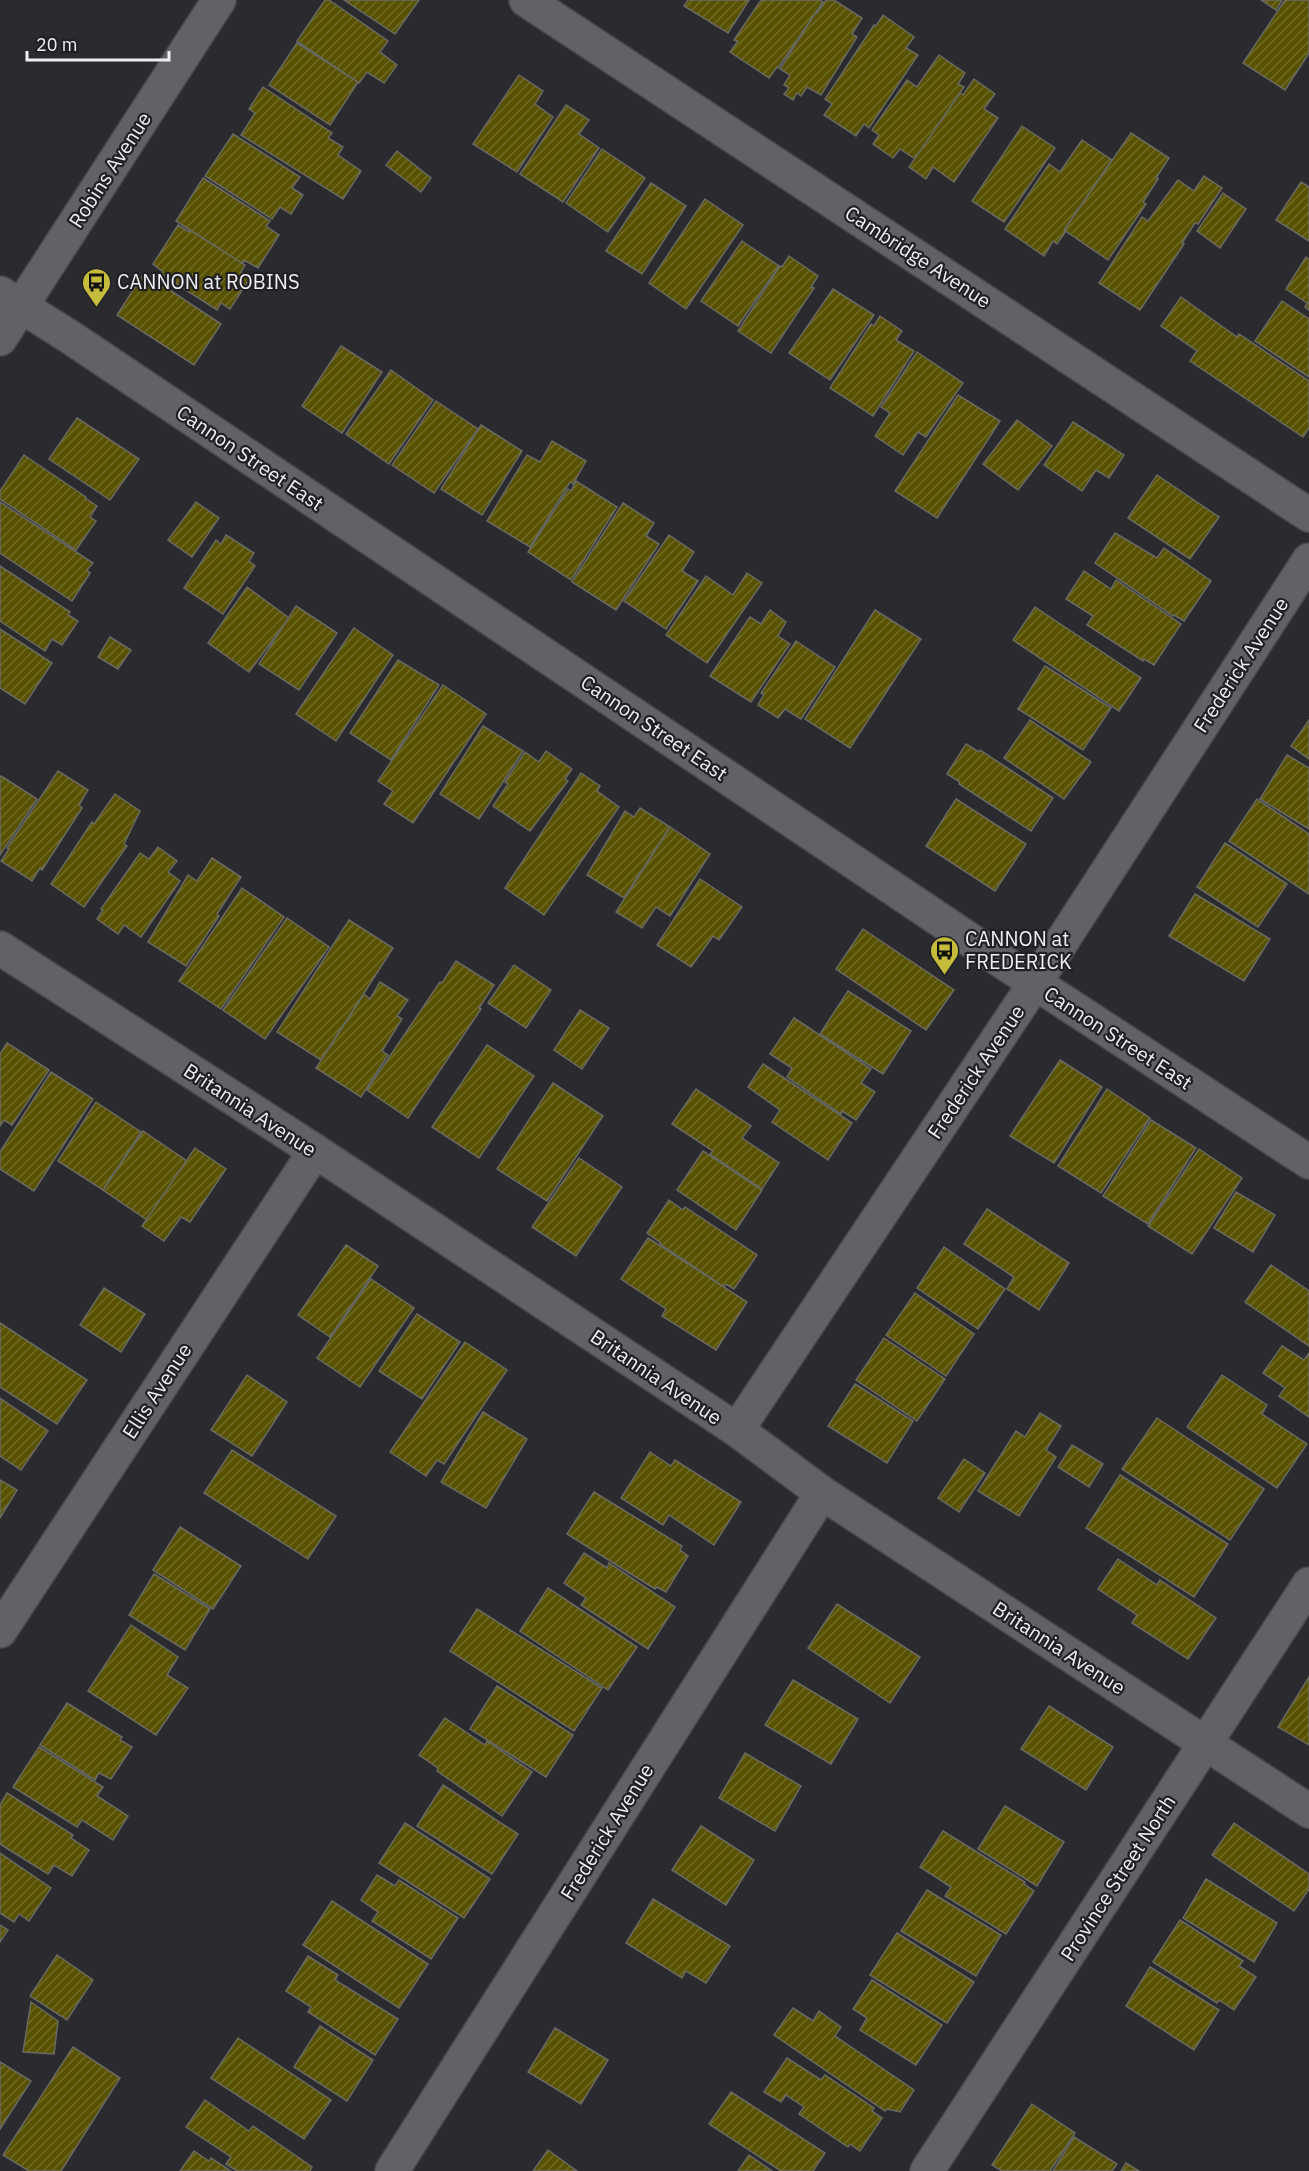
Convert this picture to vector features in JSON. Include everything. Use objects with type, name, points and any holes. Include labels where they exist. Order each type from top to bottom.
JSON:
[{"type":"street","name":"Robins Avenue","points":[[0,339],[11,300],[219,0]]},
{"type":"street","name":"Cambridge Avenue","points":[[526,0],[1309,515]]},
{"type":"street","name":"Cannon Street East","points":[[11,300],[1035,983],[1309,1162]]},
{"type":"street","name":"Frederick Avenue","points":[[736,1430],[1035,983],[1309,560]]},
{"type":"street","name":"Britannia Avenue","points":[[0,948],[315,1151],[736,1430],[822,1492],[1309,1811]]},
{"type":"street","name":"Ellis Avenue","points":[[0,1631],[315,1151]]},
{"type":"street","name":"Frederick Avenue","points":[[392,2171],[822,1492]]},
{"type":"street","name":"Province Street North","points":[[927,2171],[1309,1584]]},
{"type":"building","points":[[325,0],[329,0],[388,41],[380,52],[397,65],[384,83],[367,72],[359,83],[297,41]]},
{"type":"building","points":[[344,0],[419,0],[395,34]]},
{"type":"building","points":[[688,0],[749,0],[728,33],[684,6]]},
{"type":"building","points":[[761,0],[820,0],[823,2],[769,78],[730,52],[738,41],[734,40]]},
{"type":"building","points":[[826,0],[834,0],[862,18],[852,34],[857,37],[821,95],[807,87],[801,96],[797,93],[793,100],[784,94],[789,88],[784,85],[790,75],[780,69]]},
{"type":"building","points":[[1261,0],[1282,0],[1276,10]]},
{"type":"building","points":[[1285,0],[1309,0],[1309,53],[1285,90],[1243,63]]},
{"type":"building","points":[[883,15],[914,37],[906,48],[918,55],[869,128],[864,124],[856,136],[824,115],[832,104],[825,99]]},
{"type":"building","points":[[297,43],[358,82],[330,125],[269,85]]},
{"type":"building","points":[[939,55],[965,73],[958,84],[964,87],[915,159],[900,149],[893,158],[873,144],[879,135],[872,130],[907,80],[917,87]]},
{"type":"building","points":[[519,75],[543,91],[535,104],[553,117],[517,172],[473,144]]},
{"type":"building","points":[[974,79],[995,94],[984,109],[998,118],[954,182],[933,167],[926,179],[909,167],[960,93],[963,95]]},
{"type":"building","points":[[263,87],[332,133],[328,138],[343,147],[338,155],[361,171],[343,199],[241,135],[255,113],[249,109]]},
{"type":"building","points":[[566,105],[589,120],[579,134],[599,148],[563,202],[520,174]]},
{"type":"building","points":[[1022,126],[1055,148],[1004,222],[972,201]]},
{"type":"building","points":[[1131,133],[1169,158],[1143,202],[1146,204],[1108,260],[1064,230]]},
{"type":"building","points":[[233,134],[300,177],[292,188],[303,195],[291,214],[280,207],[272,219],[205,176]]},
{"type":"building","points":[[1082,140],[1112,160],[1064,230],[1066,231],[1057,244],[1053,241],[1044,256],[1005,229],[1049,164],[1060,172]]},
{"type":"building","points":[[602,149],[645,178],[608,232],[566,203]]},
{"type":"building","points":[[397,151],[431,178],[421,192],[386,165]]},
{"type":"building","points":[[1204,176],[1222,188],[1198,224],[1195,223],[1182,243],[1184,244],[1140,310],[1099,283],[1142,217],[1148,221],[1178,180],[1194,191]]},
{"type":"building","points":[[203,178],[270,221],[266,226],[279,235],[258,268],[244,260],[242,264],[176,221]]},
{"type":"building","points":[[1301,182],[1309,187],[1309,241],[1276,220]]},
{"type":"building","points":[[651,183],[686,206],[642,274],[606,251]]},
{"type":"building","points":[[1223,193],[1246,209],[1220,248],[1197,231]]},
{"type":"building","points":[[705,199],[743,225],[686,309],[649,283]]},
{"type":"building","points":[[178,225],[189,232],[190,230],[245,265],[241,272],[250,278],[230,309],[221,303],[217,310],[161,274],[163,272],[153,264]]},
{"type":"building","points":[[742,241],[779,266],[738,326],[701,301]]},
{"type":"building","points":[[789,256],[818,276],[811,287],[814,288],[771,353],[738,331],[780,266],[782,267]]},
{"type":"building","points":[[1306,257],[1309,259],[1309,310],[1305,307],[1307,303],[1286,289]]},
{"type":"building","points":[[144,273],[221,324],[194,365],[117,315]]},
{"type":"building","points":[[833,289],[874,315],[830,380],[789,353]]},
{"type":"building","points":[[1181,297],[1237,337],[1239,334],[1309,381],[1309,428],[1303,437],[1190,361],[1197,351],[1161,326]]},
{"type":"building","points":[[1282,301],[1309,319],[1309,377],[1255,341]]},
{"type":"building","points":[[880,316],[902,331],[896,340],[914,351],[873,416],[830,388],[871,324],[874,326]]},
{"type":"building","points":[[341,346],[382,372],[342,433],[302,406]]},
{"type":"building","points":[[917,352],[963,383],[926,437],[918,432],[903,455],[875,436],[890,413],[881,407]]},
{"type":"building","points":[[391,370],[433,400],[389,464],[346,434]]},
{"type":"building","points":[[958,395],[1000,421],[937,518],[895,491]]},
{"type":"building","points":[[436,401],[478,429],[434,493],[392,465]]},
{"type":"building","points":[[77,418],[139,459],[110,500],[49,459]]},
{"type":"building","points":[[1017,420],[1052,446],[1018,490],[983,464]]},
{"type":"building","points":[[1073,422],[1124,455],[1109,478],[1096,470],[1082,491],[1044,465]]},
{"type":"building","points":[[481,425],[522,451],[482,515],[441,489]]},
{"type":"building","points":[[552,441],[586,461],[573,484],[570,482],[530,547],[487,521],[527,455],[540,462]]},
{"type":"building","points":[[24,455],[97,506],[90,517],[96,521],[76,550],[0,499],[0,491]]},
{"type":"building","points":[[1157,475],[1219,517],[1190,559],[1128,518]]},
{"type":"building","points":[[576,481],[617,507],[571,580],[528,552],[568,489],[571,491]]},
{"type":"building","points":[[0,502],[93,563],[87,570],[90,573],[72,601],[0,553]]},
{"type":"building","points":[[196,502],[219,518],[192,557],[168,540]]},
{"type":"building","points":[[623,503],[654,523],[646,536],[659,544],[616,610],[572,582]]},
{"type":"building","points":[[1115,533],[1157,558],[1164,548],[1211,581],[1184,621],[1173,616],[1095,563]]},
{"type":"building","points":[[226,535],[254,553],[249,561],[255,566],[223,614],[184,588],[216,540],[221,544]]},
{"type":"building","points":[[669,535],[694,552],[682,571],[698,581],[666,629],[624,601]]},
{"type":"building","points":[[0,566],[70,612],[68,615],[78,621],[62,645],[52,639],[45,651],[0,621]]},
{"type":"building","points":[[1084,571],[1111,589],[1116,580],[1181,624],[1154,665],[1144,659],[1143,661],[1087,625],[1093,616],[1066,599]]},
{"type":"building","points":[[747,573],[762,583],[707,663],[666,635],[706,576],[733,595]]},
{"type":"building","points":[[247,587],[289,618],[249,672],[208,643]]},
{"type":"building","points":[[296,606],[337,633],[299,690],[259,664]]},
{"type":"building","points":[[1035,607],[1141,678],[1119,711],[1013,640]]},
{"type":"building","points":[[770,610],[786,622],[778,636],[790,644],[751,702],[710,676],[750,617],[761,624]]},
{"type":"building","points":[[875,610],[921,639],[850,748],[805,719]]},
{"type":"building","points":[[354,628],[393,655],[336,741],[296,714]]},
{"type":"building","points":[[0,629],[52,663],[25,704],[0,688]]},
{"type":"building","points":[[110,637],[131,650],[118,669],[98,657]]},
{"type":"building","points":[[796,641],[835,667],[801,719],[785,709],[778,718],[758,705],[764,694],[761,693]]},
{"type":"building","points":[[398,660],[439,685],[391,760],[350,733]]},
{"type":"building","points":[[1045,666],[1111,708],[1083,750],[1018,709]]},
{"type":"building","points":[[443,685],[486,714],[413,823],[384,804],[393,791],[378,781]]},
{"type":"building","points":[[1030,720],[1091,762],[1064,799],[1004,758]]},
{"type":"building","points":[[1309,720],[1309,759],[1291,746]]},
{"type":"building","points":[[483,726],[523,751],[479,819],[440,794]]},
{"type":"building","points":[[966,744],[979,752],[980,750],[1053,798],[1031,831],[947,774]]},
{"type":"building","points":[[546,751],[572,769],[565,779],[568,781],[530,831],[493,806],[508,784],[505,782],[525,752],[539,762]]},
{"type":"building","points":[[1287,755],[1309,768],[1309,829],[1260,799]]},
{"type":"building","points":[[58,771],[88,790],[79,805],[82,808],[42,870],[40,868],[32,881],[1,861],[9,849],[7,848]]},
{"type":"building","points":[[581,773],[600,786],[597,791],[619,807],[544,915],[505,888]]},
{"type":"building","points":[[0,777],[37,799],[0,855]]},
{"type":"building","points":[[115,794],[140,811],[124,844],[127,846],[84,907],[51,884],[92,822],[94,824]]},
{"type":"building","points":[[956,799],[1026,844],[995,891],[926,846]]},
{"type":"building","points":[[1257,799],[1309,834],[1309,894],[1229,841]]},
{"type":"building","points":[[640,808],[670,827],[624,898],[587,875],[625,811],[634,817]]},
{"type":"building","points":[[670,827],[710,854],[670,916],[656,907],[642,928],[616,912]]},
{"type":"building","points":[[1225,843],[1287,884],[1258,927],[1197,887]]},
{"type":"building","points":[[158,847],[177,861],[168,872],[180,881],[141,937],[124,925],[118,934],[97,919],[103,910],[101,909],[140,853],[149,859]]},
{"type":"building","points":[[212,858],[241,877],[186,966],[148,942],[188,875],[197,881]]},
{"type":"building","points":[[700,879],[742,907],[719,940],[713,936],[691,967],[657,945]]},
{"type":"building","points":[[242,888],[284,917],[221,1009],[179,981]]},
{"type":"building","points":[[1195,894],[1270,939],[1244,981],[1169,936]]},
{"type":"building","points":[[287,918],[329,947],[265,1039],[223,1010]]},
{"type":"building","points":[[349,920],[393,948],[321,1060],[277,1032]]},
{"type":"building","points":[[863,929],[954,990],[926,1030],[836,969]]},
{"type":"building","points":[[456,961],[494,985],[479,1008],[481,1009],[408,1118],[367,1090]]},
{"type":"building","points":[[514,965],[551,990],[526,1028],[488,1003]]},
{"type":"building","points":[[380,982],[408,1000],[397,1016],[402,1019],[382,1051],[388,1055],[361,1097],[316,1068],[364,994],[370,999]]},
{"type":"building","points":[[848,991],[911,1031],[883,1074],[820,1034]]},
{"type":"building","points":[[580,1010],[609,1028],[582,1069],[554,1050]]},
{"type":"building","points":[[794,1018],[871,1069],[861,1083],[875,1092],[856,1120],[842,1111],[841,1114],[787,1077],[792,1068],[770,1054]]},
{"type":"building","points":[[7,1043],[49,1070],[12,1125],[4,1120],[0,1126],[0,1054]]},
{"type":"building","points":[[487,1045],[534,1076],[479,1158],[432,1127]]},
{"type":"building","points":[[1060,1060],[1102,1087],[1054,1163],[1010,1136]]},
{"type":"building","points":[[763,1064],[852,1123],[828,1160],[772,1122],[780,1110],[748,1087]]},
{"type":"building","points":[[51,1072],[93,1099],[34,1191],[0,1169],[0,1152]]},
{"type":"building","points":[[553,1083],[603,1116],[547,1201],[497,1169]]},
{"type":"building","points":[[696,1089],[751,1126],[742,1138],[779,1163],[762,1189],[710,1154],[713,1151],[672,1124]]},
{"type":"building","points":[[1107,1089],[1150,1118],[1101,1193],[1058,1166]]},
{"type":"building","points":[[96,1102],[141,1132],[103,1190],[58,1161]]},
{"type":"building","points":[[1151,1120],[1196,1148],[1148,1224],[1103,1196]]},
{"type":"building","points":[[143,1131],[187,1161],[147,1220],[103,1190]]},
{"type":"building","points":[[195,1148],[226,1169],[190,1222],[181,1217],[164,1241],[142,1226]]},
{"type":"building","points":[[1199,1149],[1242,1178],[1192,1254],[1148,1226]]},
{"type":"building","points":[[703,1151],[762,1190],[736,1230],[677,1190]]},
{"type":"building","points":[[579,1158],[622,1187],[576,1256],[532,1227]]},
{"type":"building","points":[[1236,1192],[1275,1215],[1253,1252],[1214,1228]]},
{"type":"building","points":[[669,1200],[683,1210],[685,1207],[757,1255],[734,1289],[726,1284],[724,1287],[647,1233]]},
{"type":"building","points":[[987,1209],[1069,1263],[1039,1310],[1007,1289],[1014,1277],[964,1244]]},
{"type":"building","points":[[648,1238],[747,1302],[716,1350],[662,1316],[666,1309],[621,1279]]},
{"type":"building","points":[[346,1245],[378,1266],[330,1337],[298,1315]]},
{"type":"building","points":[[944,1247],[1005,1289],[978,1329],[917,1288]]},
{"type":"building","points":[[1271,1265],[1309,1291],[1309,1346],[1245,1302]]},
{"type":"building","points":[[371,1279],[414,1308],[360,1387],[317,1358]]},
{"type":"building","points":[[104,1288],[145,1314],[121,1352],[80,1325]]},
{"type":"building","points":[[915,1293],[974,1334],[946,1376],[886,1335]]},
{"type":"building","points":[[417,1314],[460,1342],[422,1399],[379,1371]]},
{"type":"building","points":[[0,1323],[87,1380],[57,1424],[0,1387]]},
{"type":"building","points":[[884,1338],[945,1379],[917,1421],[856,1380]]},
{"type":"building","points":[[465,1342],[507,1370],[444,1464],[437,1460],[426,1476],[390,1452]]},
{"type":"building","points":[[1282,1346],[1304,1360],[1309,1353],[1309,1417],[1279,1396],[1285,1388],[1263,1373]]},
{"type":"building","points":[[247,1375],[287,1402],[252,1456],[211,1430]]},
{"type":"building","points":[[1222,1375],[1267,1405],[1262,1414],[1307,1444],[1277,1488],[1187,1427]]},
{"type":"building","points":[[855,1384],[913,1421],[887,1463],[828,1426]]},
{"type":"building","points":[[0,1398],[48,1431],[21,1470],[0,1456]]},
{"type":"building","points":[[483,1412],[527,1439],[486,1508],[441,1482]]},
{"type":"building","points":[[1040,1413],[1061,1426],[1046,1450],[1056,1457],[1019,1516],[978,1491],[1016,1431],[1025,1437]]},
{"type":"building","points":[[1157,1418],[1264,1489],[1230,1540],[1122,1469]]},
{"type":"building","points":[[1072,1445],[1103,1464],[1089,1487],[1058,1467]]},
{"type":"building","points":[[232,1450],[336,1516],[308,1559],[204,1493]]},
{"type":"building","points":[[650,1452],[671,1466],[675,1460],[741,1502],[714,1545],[669,1515],[663,1525],[621,1498]]},
{"type":"building","points":[[964,1459],[985,1473],[959,1512],[938,1498]]},
{"type":"building","points":[[1120,1475],[1228,1544],[1194,1597],[1086,1528]]},
{"type":"building","points":[[0,1480],[17,1490],[0,1518]]},
{"type":"building","points":[[594,1492],[682,1546],[680,1550],[688,1556],[666,1592],[657,1587],[655,1589],[567,1534]]},
{"type":"building","points":[[180,1527],[241,1566],[213,1609],[153,1570]]},
{"type":"building","points":[[584,1553],[607,1568],[609,1563],[675,1607],[648,1649],[581,1605],[586,1598],[564,1583]]},
{"type":"building","points":[[1118,1559],[1157,1585],[1160,1580],[1216,1618],[1188,1659],[1132,1623],[1137,1615],[1098,1589]]},
{"type":"building","points":[[154,1574],[210,1609],[185,1650],[129,1615]]},
{"type":"building","points":[[548,1588],[637,1647],[608,1690],[520,1631]]},
{"type":"building","points":[[837,1604],[920,1657],[890,1703],[808,1648]]},
{"type":"building","points":[[477,1609],[602,1688],[574,1731],[450,1651]]},
{"type":"building","points":[[131,1625],[178,1657],[167,1675],[188,1688],[156,1735],[88,1691]]},
{"type":"building","points":[[1309,1677],[1309,1745],[1278,1727]]},
{"type":"building","points":[[793,1680],[858,1719],[831,1764],[765,1725]]},
{"type":"building","points":[[497,1686],[573,1735],[546,1777],[470,1729]]},
{"type":"building","points":[[67,1703],[122,1737],[120,1740],[132,1747],[111,1779],[99,1773],[95,1780],[40,1745]]},
{"type":"building","points":[[1049,1706],[1113,1747],[1086,1790],[1021,1749]]},
{"type":"building","points":[[445,1718],[485,1745],[487,1741],[532,1772],[502,1816],[437,1771],[438,1768],[419,1755]]},
{"type":"building","points":[[39,1747],[103,1787],[97,1796],[128,1816],[113,1840],[82,1820],[77,1827],[13,1787]]},
{"type":"building","points":[[745,1753],[801,1786],[775,1831],[719,1798]]},
{"type":"building","points":[[443,1785],[518,1834],[492,1874],[417,1826]]},
{"type":"building","points":[[7,1793],[73,1835],[71,1838],[89,1850],[72,1876],[54,1865],[48,1874],[0,1844],[0,1805]]},
{"type":"building","points":[[1005,1806],[1064,1842],[1037,1886],[978,1849]]},
{"type":"building","points":[[405,1823],[490,1879],[464,1918],[379,1863]]},
{"type":"building","points":[[1234,1823],[1309,1874],[1309,1889],[1294,1911],[1212,1855]]},
{"type":"building","points":[[701,1826],[754,1860],[726,1905],[672,1870]]},
{"type":"building","points":[[943,1831],[1025,1882],[1024,1884],[1034,1891],[1006,1934],[945,1896],[951,1887],[920,1867]]},
{"type":"building","points":[[0,1853],[51,1888],[29,1921],[19,1914],[14,1922],[0,1913]]},
{"type":"building","points":[[377,1875],[395,1886],[399,1880],[458,1918],[431,1959],[372,1921],[378,1912],[361,1900]]},
{"type":"building","points":[[1206,1879],[1277,1923],[1254,1962],[1183,1918]]},
{"type":"building","points":[[927,1890],[1001,1935],[976,1976],[901,1931]]},
{"type":"building","points":[[653,1899],[730,1946],[706,1983],[686,1971],[682,1978],[626,1943]]},
{"type":"building","points":[[332,1901],[428,1964],[399,2008],[303,1945]]},
{"type":"building","points":[[1180,1920],[1243,1961],[1239,1966],[1256,1977],[1234,2010],[1219,2000],[1217,2003],[1153,1962]]},
{"type":"building","points":[[0,1925],[8,1930],[0,1942]]},
{"type":"building","points":[[897,1933],[974,1982],[947,2023],[870,1975]]},
{"type":"building","points":[[57,1955],[93,1980],[67,2020],[30,1996]]},
{"type":"building","points":[[308,1956],[338,1975],[335,1980],[398,2019],[375,2055],[308,2012],[311,2007],[286,1991]]},
{"type":"building","points":[[1150,1967],[1219,2010],[1194,2050],[1126,2006]]},
{"type":"building","points":[[872,1980],[942,2025],[916,2065],[860,2030],[867,2018],[853,2009]]},
{"type":"building","points":[[31,2002],[58,2021],[54,2054],[23,2052]]},
{"type":"building","points":[[793,2008],[813,2021],[819,2011],[841,2027],[835,2036],[914,2090],[900,2112],[887,2109],[885,2111],[774,2035]]},
{"type":"building","points":[[320,2026],[373,2060],[347,2101],[294,2067]]},
{"type":"building","points":[[555,2028],[608,2060],[581,2104],[528,2072]]},
{"type":"building","points":[[238,2038],[331,2100],[304,2139],[211,2078]]},
{"type":"building","points":[[73,2047],[120,2078],[61,2171],[29,2171],[3,2155]]},
{"type":"building","points":[[787,2058],[821,2080],[825,2075],[874,2108],[872,2111],[882,2118],[860,2151],[850,2144],[848,2147],[799,2114],[804,2107],[786,2095],[781,2102],[764,2092]]},
{"type":"building","points":[[0,2062],[31,2081],[0,2129]]},
{"type":"building","points":[[731,2092],[825,2153],[813,2171],[781,2171],[709,2124]]},
{"type":"building","points":[[205,2100],[249,2131],[253,2126],[312,2167],[310,2171],[237,2171],[226,2164],[231,2157],[186,2127]]},
{"type":"building","points":[[1032,2104],[1075,2133],[1050,2171],[1002,2171],[992,2165]]},
{"type":"building","points":[[1074,2137],[1117,2164],[1112,2171],[1053,2171]]},
{"type":"building","points":[[548,2150],[577,2171],[533,2171]]},
{"type":"building","points":[[194,2151],[209,2161],[211,2158],[231,2171],[180,2171]]},
{"type":"building","points":[[749,2155],[772,2171],[738,2171]]},
{"type":"building","points":[[1126,2163],[1139,2171],[1121,2171]]},
{"type":"place","name":"CANNON at ROBINS","points":[[96,308]]},
{"type":"place","name":"CANNON at FREDERICK","points":[[944,976]]}]
